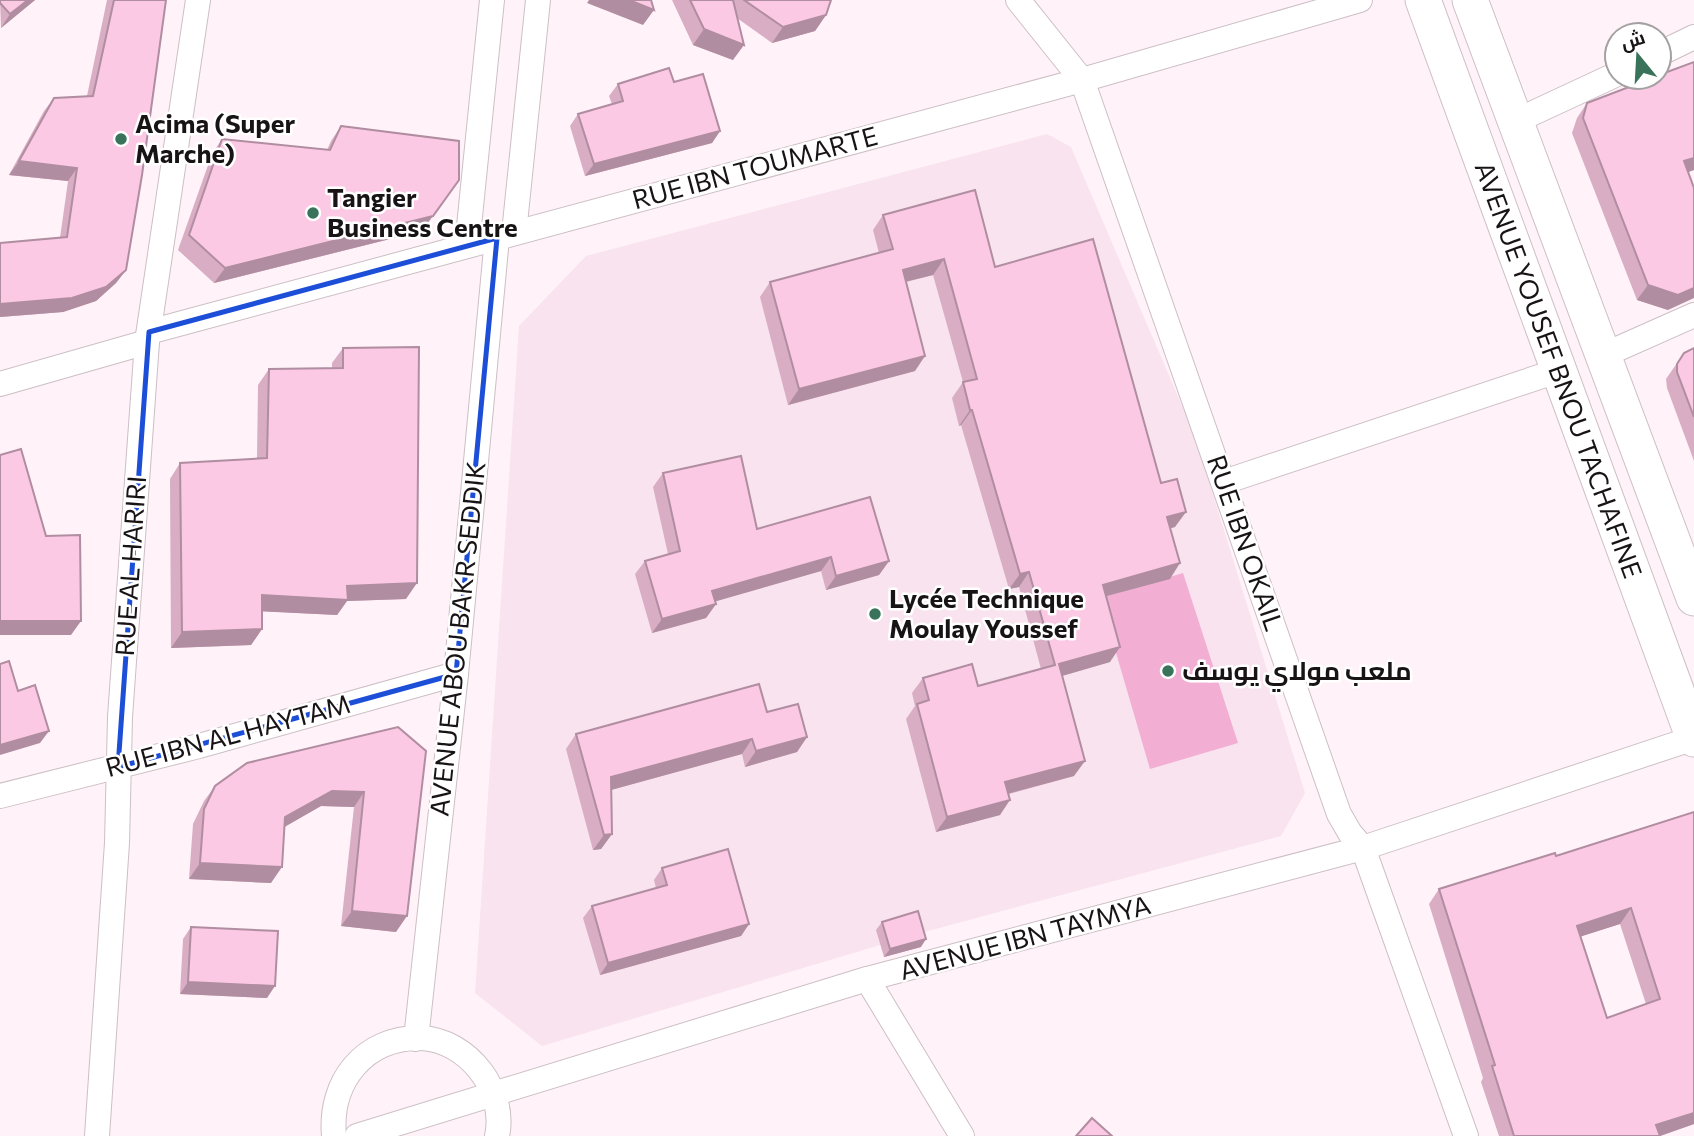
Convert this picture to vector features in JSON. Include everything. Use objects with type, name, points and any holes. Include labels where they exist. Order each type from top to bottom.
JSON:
[{"type":"main road","name":"AVENUE YOUSEF BNOU TACHAFINE","points":[[1423,0],[1694,739]]},
{"type":"main road","name":"AVENUE YOUSEF BNOU TACHAFINE","points":[[1470,0],[1694,598]]},
{"type":"street","name":"RUE AL HARIRI","points":[[97,1136],[117,844],[118,767],[148,337],[198,0]]},
{"type":"street","points":[[467,246],[492,0]]},
{"type":"street","name":"AVENUE ABOU BAKR SEDDIK","points":[[416,1039],[505,235],[538,0]]},
{"type":"street","name":"RUE IBN OKAIL","points":[[1018,0],[1082,79],[1339,814],[1363,848],[1466,1136]]},
{"type":"street","name":"RUE IBN TOUMARTE","points":[[0,384],[148,337],[505,235],[1082,79],[1360,0]]},
{"type":"street","points":[[1673,47],[1694,37]]},
{"type":"street","points":[[1516,121],[1603,81]]},
{"type":"street","points":[[1604,355],[1694,315]]},
{"type":"street","points":[[1224,482],[1560,370]]},
{"type":"street","name":"RUE IBN AL HAYTAM","points":[[0,796],[118,767],[456,674]]},
{"type":"street","name":"AVENUE IBN TAYMYA","points":[[357,1136],[495,1096],[867,979],[1363,848],[1694,739]]},
{"type":"street","points":[[867,979],[962,1136]]},
{"type":"street","points":[[334,1136],[332,1116],[338,1091],[351,1068],[371,1051],[395,1041],[416,1039],[445,1044],[467,1056],[484,1074],[495,1096],[499,1126],[497,1136]]},
{"type":"highlighted area","points":[[497,238],[456,674],[118,767],[149,332]]},
{"type":"shaded area","name":"Lycée Technique Moulay Youssef","points":[[1047,134],[1071,147],[1195,436],[1305,793],[1281,836],[917,934],[542,1046],[475,993],[519,326],[586,256]]},
{"type":"shaded area","name":"ملعب مولاي يوسف","points":[[1183,573],[1238,743],[1150,769],[1100,598]]},
{"type":"building","points":[[0,0],[28,0],[10,14]]},
{"type":"building","points":[[114,0],[166,0],[126,270],[106,287],[72,298],[0,304],[0,243],[67,237],[77,168],[19,161],[54,98],[93,96]]},
{"type":"building","points":[[629,0],[651,0],[654,10]]},
{"type":"building","points":[[690,0],[733,0],[744,45],[704,29]]},
{"type":"building","points":[[744,0],[831,0],[826,15],[783,27]]},
{"type":"building","points":[[1694,62],[1694,158],[1684,161],[1694,188],[1694,288],[1678,295],[1648,285],[1583,118],[1587,103],[1618,91],[1673,91],[1673,70]]},
{"type":"building","points":[[669,68],[674,82],[703,74],[720,131],[594,164],[578,114],[623,101],[618,84]]},
{"type":"building","name":"Tangier Business Centre","points":[[341,126],[459,141],[459,180],[433,216],[225,268],[189,235],[222,139],[330,150]]},
{"type":"building","points":[[975,190],[995,267],[1093,239],[1161,483],[1177,479],[1186,512],[1167,517],[1180,563],[1103,585],[1120,647],[1059,664],[1085,761],[1005,782],[1010,800],[947,817],[917,704],[929,700],[923,678],[972,664],[978,686],[1055,665],[1029,572],[1020,574],[970,410],[963,382],[977,379],[944,259],[903,270],[925,356],[799,389],[770,282],[893,249],[883,215]]},
{"type":"building","points":[[419,347],[417,583],[347,586],[348,600],[262,595],[262,629],[182,632],[180,463],[267,458],[269,369],[343,368],[343,348]]},
{"type":"building","points":[[1694,348],[1694,417],[1677,372],[1677,364],[1684,353]]},
{"type":"building","points":[[21,449],[46,536],[80,535],[81,621],[0,621],[0,455]]},
{"type":"building","points":[[741,456],[757,529],[870,497],[889,561],[836,576],[831,557],[712,591],[716,604],[662,619],[645,561],[680,551],[663,473]]},
{"type":"building","points":[[9,661],[18,691],[35,685],[49,731],[0,745],[0,664]]},
{"type":"building","points":[[759,684],[767,712],[798,704],[807,737],[756,751],[752,739],[611,777],[612,834],[604,835],[576,734]]},
{"type":"building","points":[[398,727],[426,751],[407,916],[352,911],[364,792],[332,791],[285,817],[282,867],[200,863],[204,809],[215,786],[247,763]]},
{"type":"building","points":[[1694,812],[1694,1113],[1656,1125],[1660,1136],[1514,1136],[1492,1066],[1495,1065],[1439,889],[1555,853],[1556,856]],"holes":[[[1631,908],[1660,999],[1607,1018],[1577,926]]]},
{"type":"building","points":[[728,849],[749,924],[608,963],[592,906],[667,885],[662,868]]},
{"type":"building","points":[[918,911],[926,939],[890,949],[882,922]]},
{"type":"building","points":[[191,927],[278,931],[275,986],[188,982]]},
{"type":"building","points":[[1092,1118],[1112,1136],[1076,1136]]},
{"type":"place","name":"Acima (Super Marche)","points":[[121,139]]},
{"type":"place","name":"Tangier Business Centre","points":[[313,213]]},
{"type":"place","name":"Lycée Technique Moulay Youssef","points":[[875,614]]},
{"type":"place","name":"ملعب مولاي يوسف","points":[[1168,671]]}]
